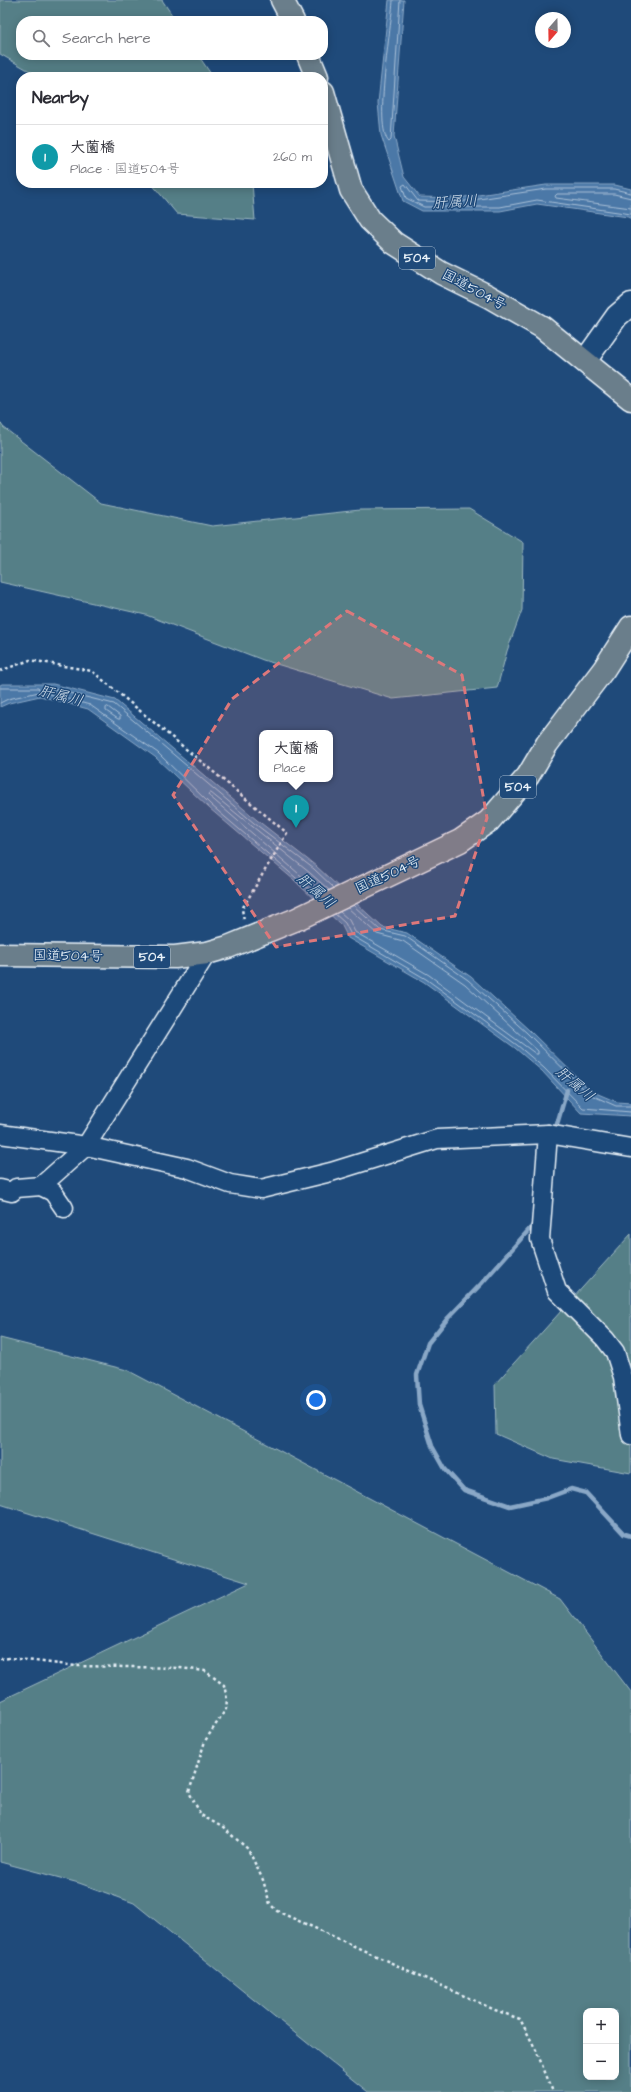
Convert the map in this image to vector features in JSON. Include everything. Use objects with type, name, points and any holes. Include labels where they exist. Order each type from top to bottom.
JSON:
[{"type":"highway","points":[[282,0],[290,16]]},
{"type":"highway","points":[[310,60],[315,72]]},
{"type":"highway","name":"国道504号","points":[[328,110],[351,190],[370,220],[394,243],[441,273],[488,296],[542,327],[631,399]]},
{"type":"highway","name":"国道504号","points":[[0,955],[175,957],[207,953],[246,940],[297,919],[460,841],[488,821],[528,776],[547,744],[604,668],[631,627]]},
{"type":"main road","points":[[584,361],[617,316],[631,304]]},
{"type":"street","points":[[41,1186],[86,1146],[207,953]]},
{"type":"street","points":[[0,1134],[86,1146],[187,1168],[230,1184],[261,1189],[331,1172],[437,1139],[548,1134],[631,1148]]},
{"type":"street","points":[[548,1134],[540,1239],[557,1291],[605,1339],[615,1352],[623,1377],[631,1435]]},
{"type":"street","points":[[0,1189],[12,1192],[16,1188],[41,1186],[53,1192],[64,1208]]},
{"type":"path","points":[[0,671],[30,660],[92,671],[287,833],[257,881],[242,909],[246,940]]},
{"type":"path","points":[[0,1659],[10,1658],[76,1666],[180,1668],[205,1671],[224,1685],[227,1699],[226,1709],[205,1741],[188,1792],[201,1815],[222,1827],[248,1849],[263,1880],[270,1904],[277,1911],[495,2010],[520,2019],[536,2050],[553,2092]]},
{"type":"highlighted area","points":[[347,611],[462,675],[487,818],[455,916],[276,947],[173,795],[232,699]]},
{"type":"green space","points":[[0,0],[162,0],[173,16],[16,16],[16,60],[201,60],[210,72],[31,72],[0,54]]},
{"type":"green space","points":[[155,188],[252,188],[255,220],[177,214]]},
{"type":"green space","points":[[0,422],[3,427],[101,503],[212,526],[360,510],[469,509],[523,542],[522,610],[507,651],[497,688],[393,699],[263,660],[146,615],[0,582]]},
{"type":"green space","points":[[631,1234],[631,1473],[553,1459],[496,1434],[495,1384]]},
{"type":"green space","points":[[0,1338],[127,1370],[560,1599],[631,1692],[631,2092],[368,2092],[134,1903],[79,1883],[0,1862],[0,1701],[249,1583],[0,1504]]},
{"type":"water","name":"肝属川","points":[[389,0],[404,0],[394,136],[404,177],[420,197],[458,198],[546,185],[615,185],[631,189],[631,219],[628,217],[537,204],[500,211],[422,211],[403,201],[381,135],[378,103]]},
{"type":"water","name":"肝属川","points":[[53,684],[115,700],[257,820],[316,866],[382,927],[407,933],[471,977],[529,1030],[591,1091],[617,1102],[631,1103],[631,1116],[581,1113],[542,1071],[515,1048],[424,982],[348,938],[342,926],[294,880],[209,808],[155,757],[88,709],[40,696],[9,703],[0,707],[0,685]]},
{"type":"waterway","name":"肝属川","points":[[555,1131],[567,1090]]},
{"type":"waterway","points":[[535,1223],[481,1284],[448,1318],[428,1343],[417,1375],[419,1405],[432,1446],[445,1469],[464,1490],[510,1506],[547,1498],[571,1489],[586,1493],[624,1534],[631,1536]]},
{"type":"place","name":"大薗橋","points":[[296,828]]}]
